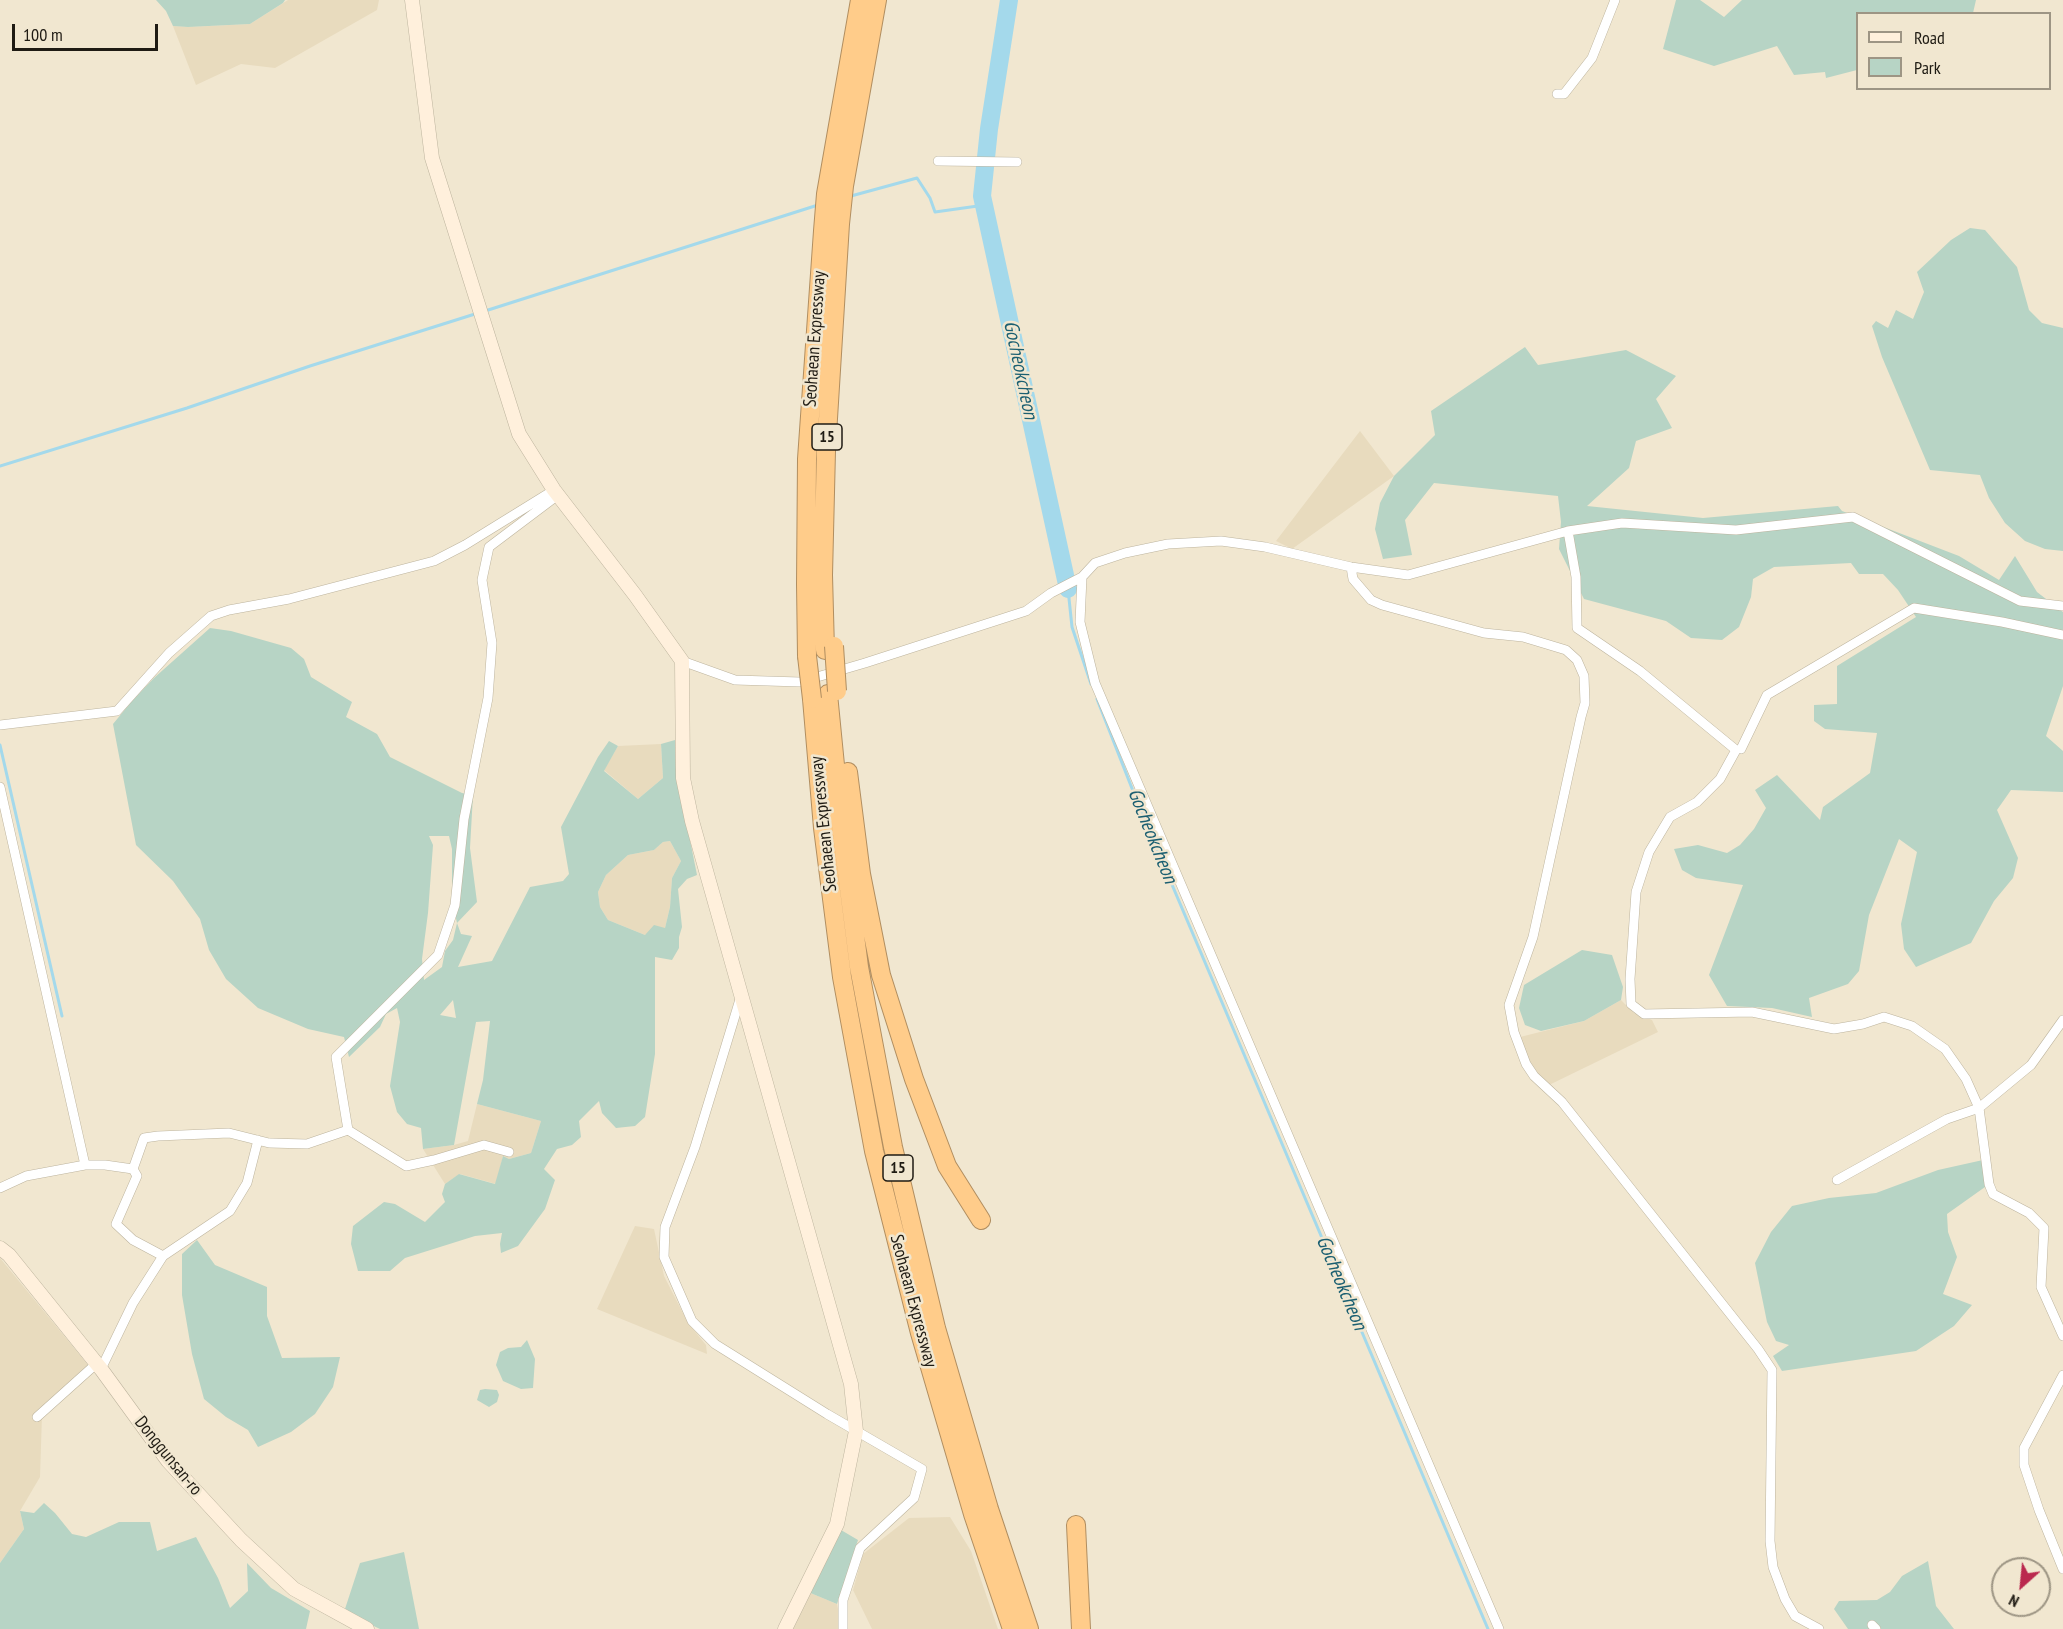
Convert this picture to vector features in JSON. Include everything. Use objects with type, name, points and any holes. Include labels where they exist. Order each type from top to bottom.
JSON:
[{"type":"highway","name":"Seohaean Expressway","points":[[860,0],[826,194],[831,228],[823,575],[829,648],[823,828],[842,977],[874,1151],[920,1334],[973,1514],[1012,1629]]},
{"type":"highway","name":"Seohaean Expressway","points":[[877,0],[844,186],[831,228],[807,459],[807,656],[826,695],[859,967],[893,1147],[939,1339],[989,1509],[1029,1629]]},
{"type":"highway","points":[[826,695],[881,975],[914,1079],[947,1166],[981,1220]]},
{"type":"highway","points":[[1076,1525],[1081,1629]]},
{"type":"street","points":[[412,0],[432,158],[519,434],[556,493],[635,595],[682,661],[735,680],[800,682],[1026,610],[1079,578],[1095,563],[1125,553],[1168,544],[1221,541],[1265,547],[1351,567],[1408,575],[1568,531],[1622,523],[1736,530],[1853,517],[2020,601],[2063,606]]},
{"type":"street","points":[[1557,94],[1564,94],[1592,58],[1615,0]]},
{"type":"street","points":[[938,161],[1012,161]]},
{"type":"street","points":[[0,725],[117,711],[169,653],[211,616],[229,610],[289,599],[434,561],[556,493]]},
{"type":"street","points":[[509,1152],[484,1145],[406,1166],[348,1130],[336,1057],[438,956],[455,905],[464,819],[488,698],[492,643],[482,580],[489,547],[556,493]]},
{"type":"street","points":[[1568,531],[1576,577],[1577,628],[1640,671],[1736,750],[1720,779],[1697,802],[1670,817],[1649,852],[1636,892],[1630,979],[1631,1004],[1644,1014],[1752,1012],[1834,1029],[1863,1024],[1884,1017],[1912,1026],[1945,1049],[1966,1078],[1978,1108],[1989,1184],[1993,1194],[2029,1213],[2044,1228],[2041,1287],[2063,1336]]},
{"type":"street","points":[[1351,567],[1353,579],[1371,600],[1382,605],[1484,633],[1523,637],[1566,650],[1577,660],[1584,676],[1586,703],[1533,937],[1509,1005],[1514,1032],[1526,1064],[1534,1076],[1562,1102],[1758,1349],[1772,1370],[1770,1541],[1773,1567],[1785,1599],[1795,1616],[1820,1629]]},
{"type":"street","points":[[1079,578],[1080,622],[1095,683],[1499,1629]]},
{"type":"street","points":[[1741,749],[1767,695],[1914,608],[2002,622],[2063,635]]},
{"type":"street","points":[[682,661],[683,778],[692,821],[851,1384],[856,1431],[837,1524],[785,1629]]},
{"type":"street","points":[[0,787],[85,1165]]},
{"type":"street","points":[[741,995],[695,1147],[665,1227],[664,1257],[692,1321],[715,1344],[922,1469],[914,1498],[860,1548],[843,1600],[843,1629]]},
{"type":"street","points":[[1837,1180],[1947,1119],[1978,1108],[2031,1065],[2063,1020]]},
{"type":"street","points":[[163,1256],[134,1240],[116,1224],[137,1176],[133,1169],[144,1138],[229,1133],[268,1143],[308,1144],[348,1130]]},
{"type":"street","points":[[37,1417],[99,1367],[133,1303],[163,1256],[230,1211],[247,1183],[258,1140]]},
{"type":"street","points":[[0,1188],[26,1176],[85,1165],[133,1169]]},
{"type":"street","name":"Donggunsan-ro","points":[[0,1248],[9,1255],[99,1367],[168,1461],[241,1540],[294,1589],[367,1629]]},
{"type":"street","points":[[2063,1375],[2024,1448],[2024,1465],[2063,1569]]},
{"type":"shaded area","points":[[288,0],[379,0],[377,10],[275,68],[241,64],[196,85],[173,26],[250,24]]},
{"type":"shaded area","points":[[1360,431],[1394,476],[1292,549],[1276,541]]},
{"type":"shaded area","points":[[661,744],[663,778],[638,799],[604,770],[618,746]]},
{"type":"shaded area","points":[[670,841],[681,861],[672,878],[670,907],[665,928],[645,935],[608,920],[600,907],[598,892],[606,875],[628,855],[654,850],[663,842]]},
{"type":"shaded area","points":[[1621,1000],[1634,1013],[1652,1020],[1658,1032],[1549,1085],[1531,1066],[1520,1037],[1584,1021]]},
{"type":"shaded area","points":[[477,1104],[541,1121],[531,1153],[509,1159],[503,1156],[496,1184],[460,1174],[445,1184],[423,1149],[468,1141]]},
{"type":"shaded area","points":[[635,1226],[654,1229],[664,1276],[688,1323],[706,1345],[707,1354],[597,1309]]},
{"type":"shaded area","points":[[0,1258],[93,1371],[42,1415],[40,1477],[20,1511],[24,1529],[0,1563]]},
{"type":"shaded area","points":[[950,1517],[971,1551],[998,1629],[872,1629],[853,1590],[863,1554],[909,1518]]},
{"type":"shaded area","points":[[808,1592],[837,1604],[842,1629],[792,1629]]},
{"type":"green space","points":[[156,0],[285,0],[250,24],[188,27],[173,26],[166,11]]},
{"type":"green space","points":[[1676,0],[1700,0],[1724,17],[1742,0],[1976,0],[1973,12],[1856,12],[1856,70],[1826,78],[1825,72],[1794,75],[1777,46],[1714,66],[1663,49]]},
{"type":"green space","points":[[1970,228],[1985,230],[2017,267],[2029,310],[2042,323],[2063,328],[2063,551],[2045,549],[2025,541],[2005,523],[1989,498],[1980,475],[1930,470],[1882,357],[1872,326],[1876,321],[1888,328],[1896,310],[1913,319],[1924,292],[1917,272],[1951,240]]},
{"type":"green space","points":[[1525,347],[1538,365],[1626,350],[1676,376],[1656,399],[1672,428],[1636,441],[1629,468],[1587,506],[1703,518],[1838,506],[1842,511],[1959,556],[1999,580],[2015,556],[2037,592],[2063,612],[2063,686],[2046,736],[2063,751],[2063,792],[2011,790],[1997,810],[2018,858],[2013,878],[1994,901],[1971,943],[1916,967],[1904,949],[1901,924],[1917,852],[1899,839],[1869,915],[1859,971],[1848,984],[1809,998],[1812,1017],[1772,1008],[1727,1006],[1709,975],[1743,885],[1696,878],[1682,870],[1674,849],[1698,845],[1727,853],[1740,845],[1754,829],[1766,808],[1755,790],[1777,775],[1820,820],[1823,807],[1870,773],[1877,733],[1825,729],[1814,721],[1814,705],[1837,704],[1837,666],[1916,617],[1898,590],[1883,574],[1859,574],[1851,563],[1774,567],[1753,579],[1751,597],[1739,627],[1722,640],[1691,638],[1666,621],[1584,599],[1559,549],[1561,522],[1558,496],[1434,483],[1405,520],[1412,555],[1383,559],[1375,529],[1380,503],[1394,476],[1435,435],[1431,411]]},
{"type":"green space","points":[[210,628],[231,631],[291,648],[304,659],[311,677],[352,702],[346,717],[377,734],[390,757],[462,793],[473,795],[470,848],[477,902],[457,923],[461,934],[472,936],[458,967],[492,961],[530,887],[563,881],[569,874],[561,827],[598,757],[609,741],[618,746],[604,771],[638,799],[663,778],[661,744],[675,740],[676,770],[697,875],[687,879],[678,889],[682,927],[679,948],[672,960],[655,957],[655,1054],[645,1117],[635,1126],[616,1128],[602,1113],[599,1101],[579,1121],[581,1137],[572,1145],[557,1149],[544,1169],[555,1180],[545,1209],[518,1246],[501,1253],[502,1233],[475,1236],[405,1258],[390,1271],[358,1271],[351,1244],[353,1226],[384,1202],[395,1204],[425,1222],[445,1202],[442,1194],[445,1184],[459,1174],[495,1184],[503,1156],[509,1159],[531,1153],[541,1121],[477,1104],[483,1080],[490,1021],[476,1022],[454,1145],[423,1149],[421,1128],[407,1124],[397,1112],[390,1086],[400,1022],[397,1008],[386,1014],[380,1027],[349,1057],[344,1037],[308,1029],[258,1008],[226,979],[209,950],[200,919],[173,881],[136,845],[113,724],[154,678]],"holes":[[[429,836],[449,836],[452,849],[452,899],[457,923],[453,940],[445,951],[442,967],[424,980],[422,959],[433,845]],[[670,841],[681,861],[672,878],[670,907],[665,928],[654,925],[645,935],[608,920],[600,907],[598,892],[606,875],[628,855],[654,850],[663,842]],[[453,1000],[456,1018],[440,1015]]]},
{"type":"green space","points":[[1582,950],[1612,955],[1623,987],[1621,1000],[1584,1021],[1541,1031],[1525,1025],[1519,1008],[1524,985]]},
{"type":"green space","points":[[1983,1160],[1985,1187],[1947,1214],[1948,1232],[1957,1257],[1943,1294],[1972,1305],[1954,1326],[1916,1351],[1782,1371],[1773,1356],[1789,1345],[1776,1341],[1767,1322],[1755,1263],[1771,1232],[1792,1206],[1829,1198],[1876,1193],[1938,1170]]},
{"type":"green space","points":[[197,1240],[215,1265],[267,1287],[267,1316],[282,1358],[340,1357],[333,1387],[315,1414],[291,1432],[258,1447],[248,1430],[226,1417],[204,1399],[192,1354],[182,1295],[182,1254]]},
{"type":"green space","points":[[527,1340],[535,1359],[533,1388],[521,1389],[503,1381],[496,1365],[500,1352],[508,1348],[521,1347]]},
{"type":"green space","points":[[480,1390],[497,1390],[499,1395],[497,1402],[489,1407],[477,1400]]},
{"type":"green space","points":[[44,1503],[72,1534],[86,1537],[119,1522],[150,1522],[157,1551],[196,1537],[218,1578],[230,1608],[248,1591],[247,1563],[271,1588],[310,1611],[306,1629],[0,1629],[0,1563],[24,1529],[20,1511],[34,1513]]},
{"type":"green space","points":[[841,1530],[858,1540],[837,1604],[808,1592]]},
{"type":"green space","points":[[404,1552],[419,1629],[380,1629],[344,1612],[360,1563]]},
{"type":"green space","points":[[1928,1561],[1936,1606],[1954,1629],[1848,1629],[1834,1609],[1839,1601],[1877,1600],[1890,1592],[1902,1576]]},
{"type":"waterway","name":"Gocheokcheon","points":[[1009,0],[989,129],[982,196],[1068,589]]},
{"type":"waterway","points":[[851,196],[917,178],[930,198],[935,212],[985,205]]},
{"type":"waterway","points":[[485,311],[818,205]]},
{"type":"waterway","points":[[0,466],[475,314]]},
{"type":"waterway","name":"Gocheokcheon","points":[[1068,589],[1072,627],[1091,684]]},
{"type":"waterway","name":"Gocheokcheon","points":[[1097,699],[1142,814],[1488,1629]]},
{"type":"waterway","points":[[0,745],[62,1016]]}]
